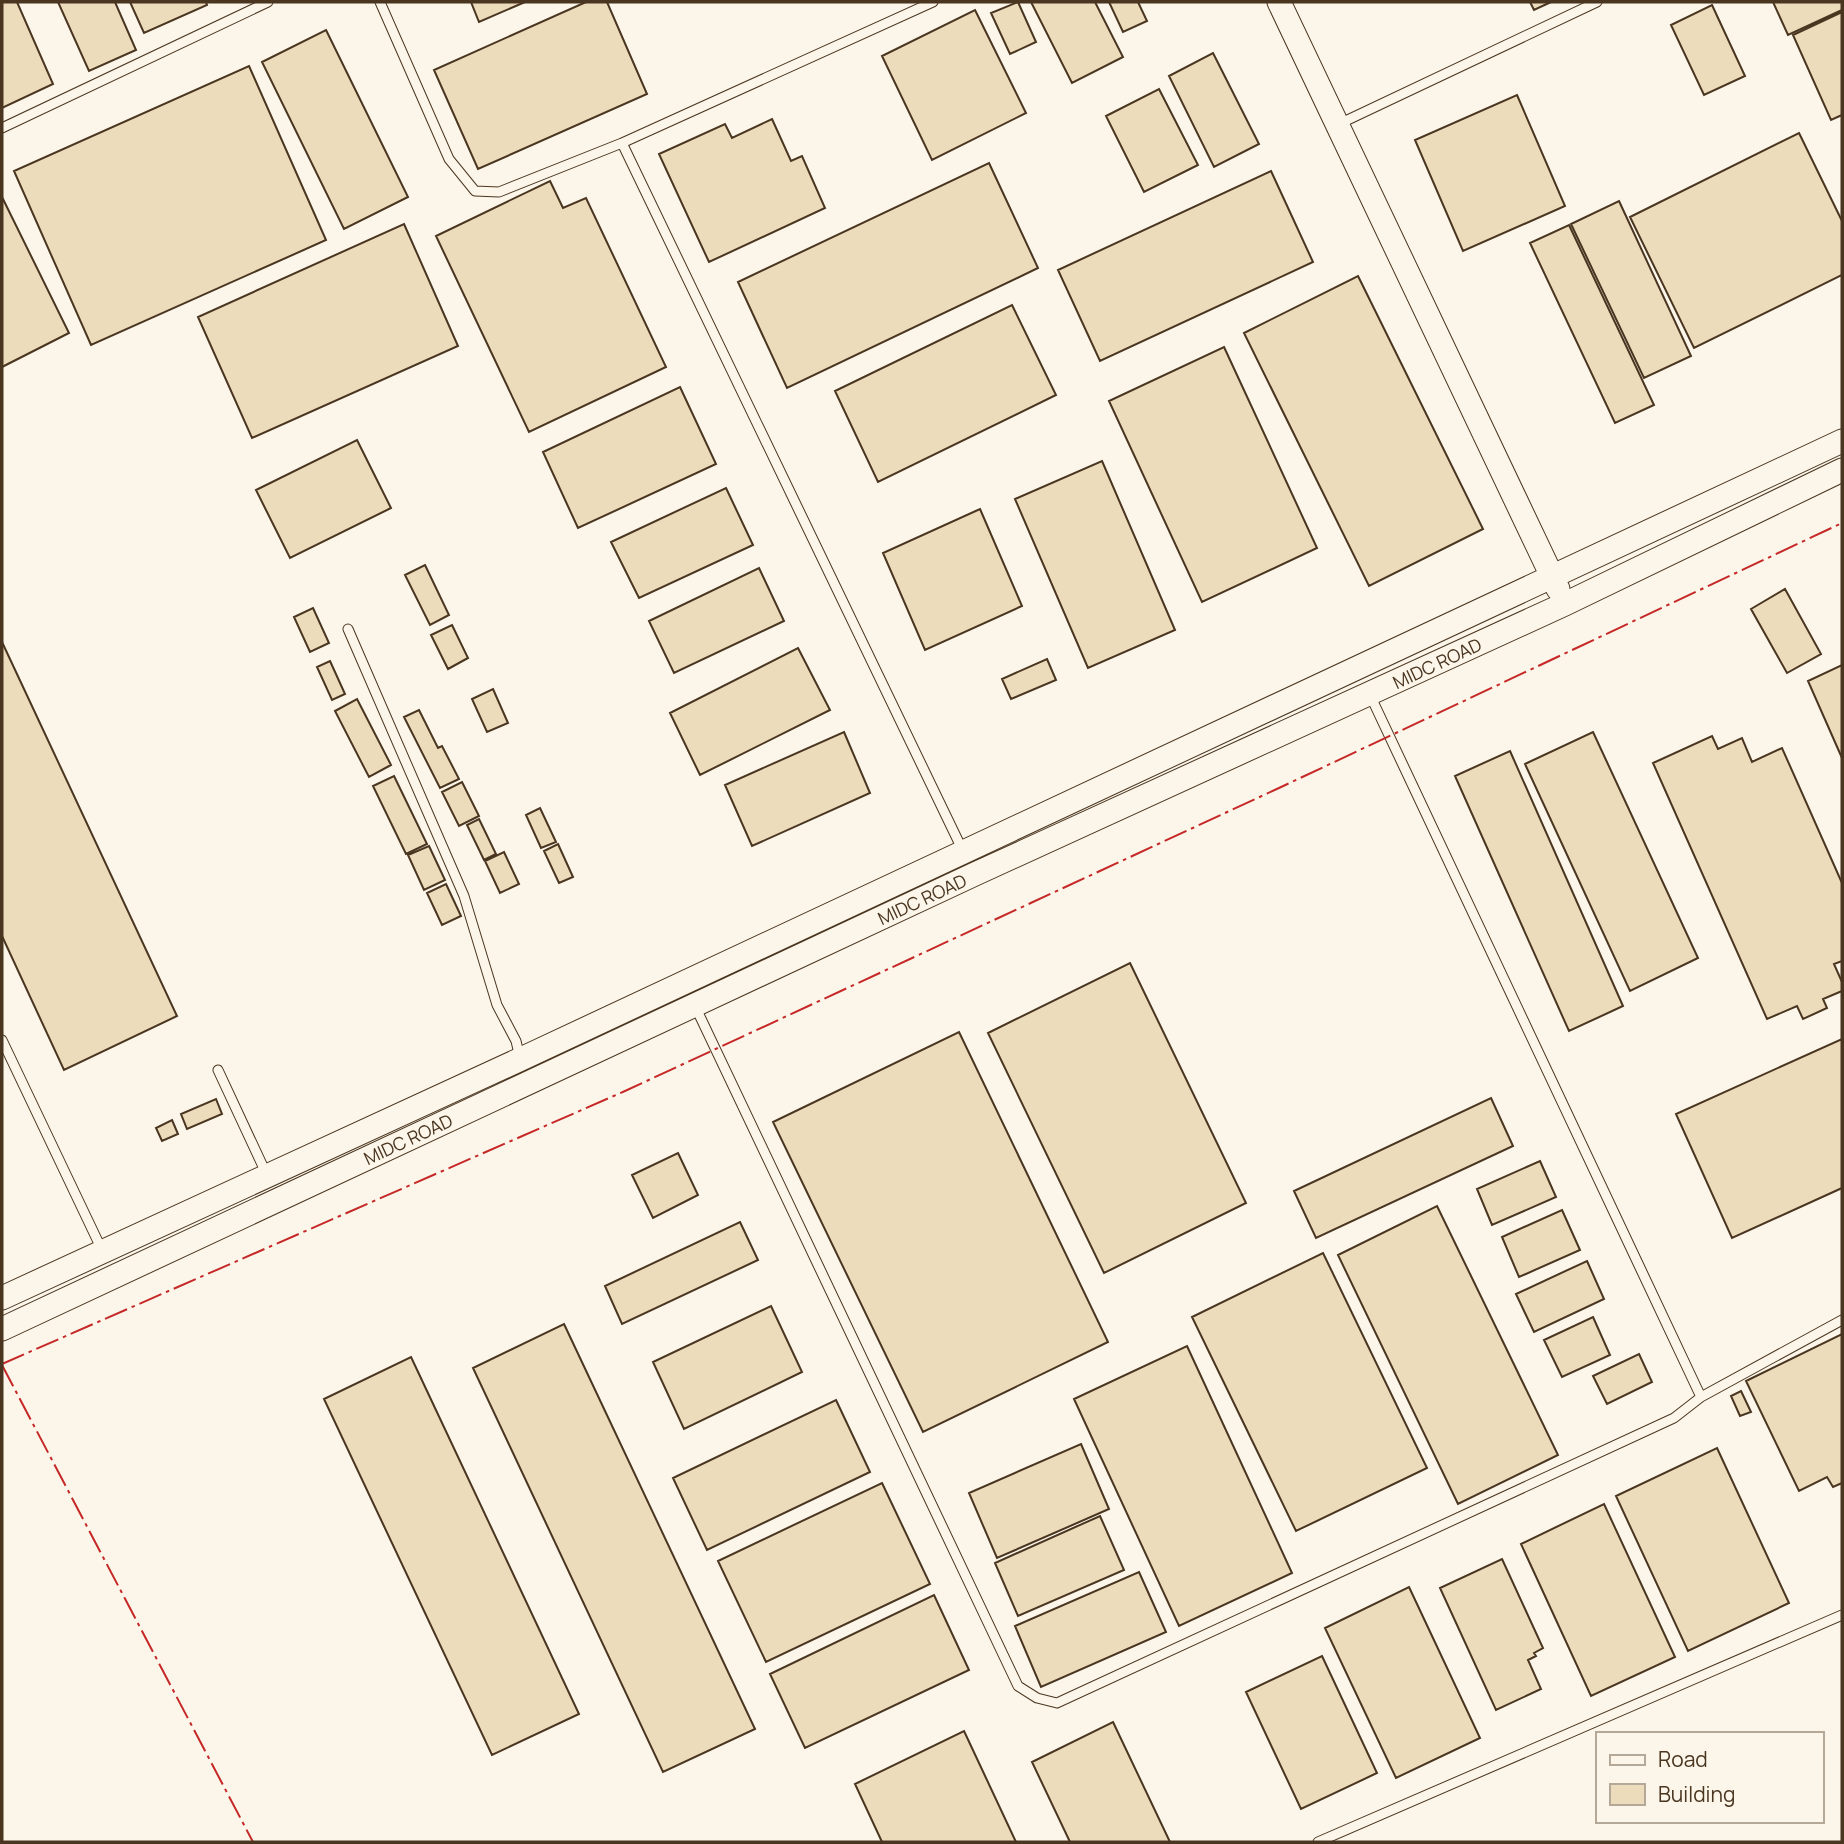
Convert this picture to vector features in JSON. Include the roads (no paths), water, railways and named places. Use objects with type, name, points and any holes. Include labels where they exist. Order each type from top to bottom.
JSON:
[{"type":"street","points":[[1279,2],[1565,604]]},
{"type":"street","name":"MIDC ROAD","points":[[2,1298],[521,1059],[1842,441]]},
{"type":"street","name":"MIDC ROAD","points":[[2,1329],[975,874],[1565,604],[1842,470]]},
{"type":"lane","points":[[2,128],[268,2]]},
{"type":"lane","points":[[380,2],[450,159],[475,191],[499,192],[622,144],[933,2]]},
{"type":"lane","points":[[1337,125],[1597,2]]},
{"type":"lane","points":[[622,144],[975,874]]},
{"type":"lane","points":[[348,629],[464,896],[497,1005],[516,1041],[521,1059]]},
{"type":"lane","points":[[1370,694],[1700,1397]]},
{"type":"lane","points":[[695,1006],[1018,1686],[1037,1698],[1057,1703],[1674,1418],[1700,1397],[1842,1320]]},
{"type":"lane","points":[[2,1040],[104,1252]]},
{"type":"lane","points":[[218,1070],[267,1175]]},
{"type":"lane","points":[[1318,1842],[1842,1615]]}]
